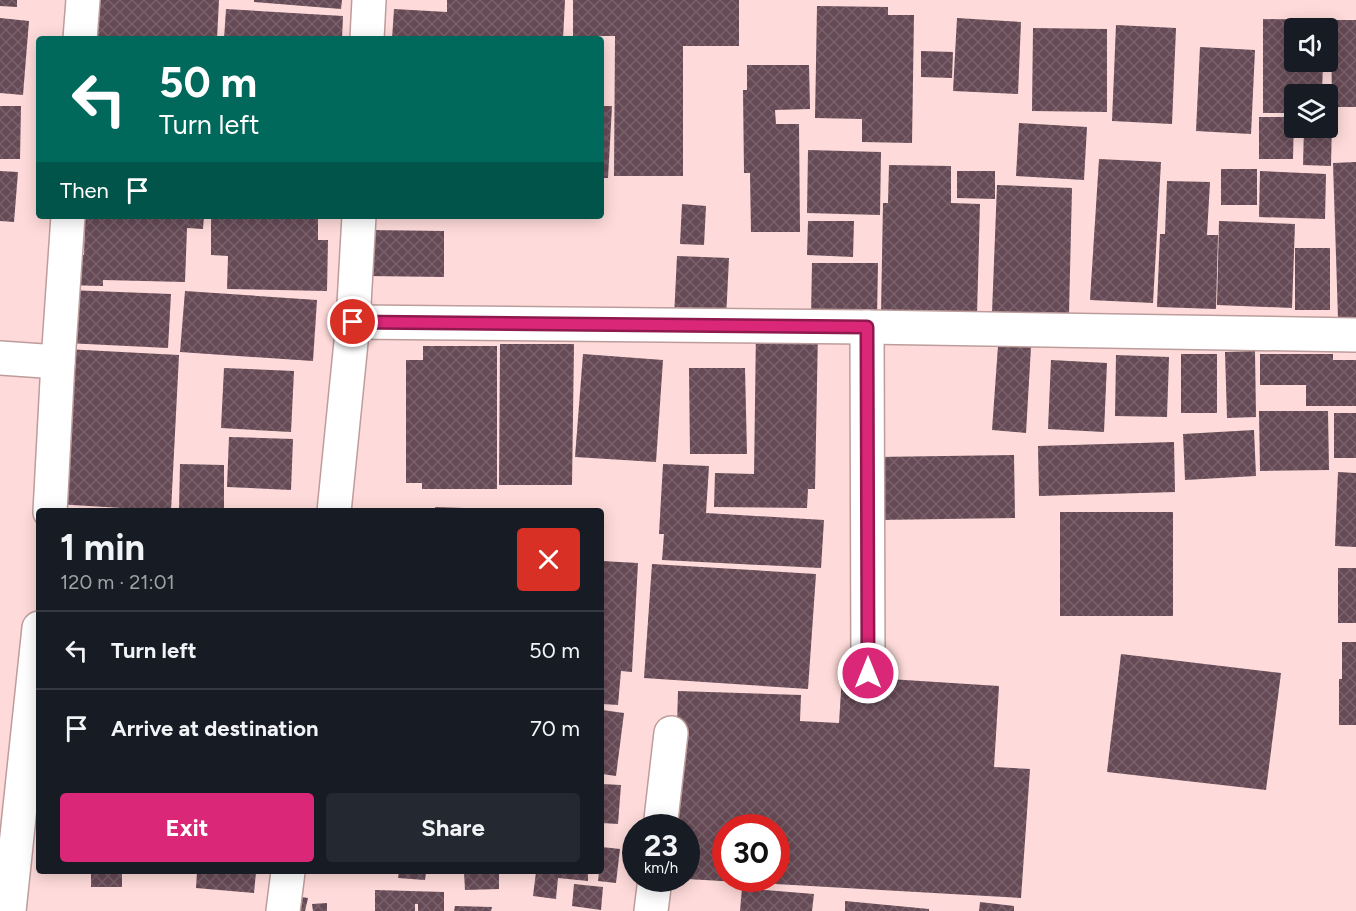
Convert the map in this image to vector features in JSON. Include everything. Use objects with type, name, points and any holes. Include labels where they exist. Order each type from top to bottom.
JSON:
[{"type":"street","points":[[80,36],[82,0]]},
{"type":"street","points":[[367,36],[369,0]]},
{"type":"street","points":[[50,508],[68,219]]},
{"type":"street","points":[[334,508],[353,322],[358,219]]},
{"type":"street","points":[[353,322],[1356,335]]},
{"type":"street","points":[[867,327],[868,673]]},
{"type":"street","points":[[0,358],[58,362]]},
{"type":"street","points":[[9,911],[36,656]]},
{"type":"street","points":[[662,814],[671,733]]},
{"type":"street","points":[[283,911],[288,874]]},
{"type":"street","points":[[651,911],[653,892]]},
{"type":"building","points":[[0,0],[17,0],[17,7],[0,6]]},
{"type":"building","points":[[95,0],[219,0],[217,36],[93,36]]},
{"type":"building","points":[[254,0],[342,0],[341,9],[254,2]]},
{"type":"building","points":[[447,0],[565,0],[563,36],[392,36],[394,9],[447,12]]},
{"type":"building","points":[[573,0],[739,0],[739,46],[683,46],[683,176],[614,176],[615,36],[573,36]]},
{"type":"building","points":[[817,6],[888,7],[888,15],[914,15],[912,143],[862,142],[862,119],[815,118]]},
{"type":"building","points":[[226,9],[343,16],[342,36],[224,36]]},
{"type":"building","points":[[0,18],[29,21],[23,95],[0,93]]},
{"type":"building","points":[[957,18],[1021,22],[1018,94],[953,91]]},
{"type":"building","points":[[1263,19],[1284,19],[1284,72],[1323,72],[1322,84],[1284,84],[1284,113],[1263,113]]},
{"type":"building","points":[[1338,20],[1356,20],[1356,107],[1338,107],[1338,84],[1332,84],[1332,72],[1338,72]]},
{"type":"building","points":[[1116,25],[1176,28],[1172,124],[1112,121]]},
{"type":"building","points":[[1033,28],[1107,29],[1107,112],[1032,111]]},
{"type":"building","points":[[1200,47],[1255,50],[1251,134],[1196,131]]},
{"type":"building","points":[[921,51],[953,52],[952,78],[921,77]]},
{"type":"building","points":[[747,65],[809,65],[810,109],[775,110],[776,124],[799,124],[800,232],[751,232],[750,173],[744,173],[743,90],[747,90]]},
{"type":"building","points":[[0,106],[21,106],[20,159],[0,159]]},
{"type":"building","points":[[604,106],[612,106],[608,178],[604,178]]},
{"type":"building","points":[[1259,117],[1284,117],[1284,138],[1294,138],[1293,159],[1259,159]]},
{"type":"building","points":[[1019,123],[1087,127],[1084,180],[1016,176]]},
{"type":"building","points":[[1304,138],[1332,138],[1331,166],[1303,165]]},
{"type":"building","points":[[808,150],[881,152],[880,215],[807,213]]},
{"type":"building","points":[[1099,159],[1161,162],[1153,303],[1090,300]]},
{"type":"building","points":[[1356,162],[1356,317],[1338,318],[1333,163]]},
{"type":"building","points":[[889,165],[951,166],[951,203],[980,204],[977,315],[881,314],[883,203],[888,203]]},
{"type":"building","points":[[1221,169],[1257,169],[1257,205],[1221,205]]},
{"type":"building","points":[[0,171],[18,172],[14,222],[0,221]]},
{"type":"building","points":[[957,171],[995,171],[995,199],[957,198]]},
{"type":"building","points":[[1260,171],[1326,174],[1325,219],[1259,217]]},
{"type":"building","points":[[1167,181],[1210,182],[1207,235],[1218,235],[1216,309],[1157,307],[1160,234],[1165,234]]},
{"type":"building","points":[[997,185],[1072,188],[1069,314],[992,313]]},
{"type":"building","points":[[682,204],[706,206],[704,245],[680,244]]},
{"type":"building","points":[[77,219],[204,219],[203,229],[187,228],[185,282],[103,280],[103,286],[65,285],[66,254],[84,255],[85,221],[77,221]]},
{"type":"building","points":[[211,219],[318,219],[318,240],[328,240],[327,291],[227,289],[228,256],[211,255]]},
{"type":"building","points":[[808,221],[854,221],[853,257],[807,255]]},
{"type":"building","points":[[1219,221],[1295,224],[1292,308],[1217,305]]},
{"type":"building","points":[[368,230],[444,231],[444,277],[367,276]]},
{"type":"building","points":[[1295,248],[1330,248],[1330,310],[1295,310]]},
{"type":"building","points":[[677,256],[729,258],[726,319],[674,317]]},
{"type":"building","points":[[812,263],[878,263],[877,318],[811,316]]},
{"type":"building","points":[[68,290],[171,294],[168,348],[66,343]]},
{"type":"building","points":[[185,291],[317,300],[313,361],[180,352]]},
{"type":"building","points":[[756,330],[818,331],[815,489],[808,489],[807,508],[714,507],[715,473],[754,474]]},
{"type":"building","points":[[500,344],[574,344],[572,485],[499,485]]},
{"type":"building","points":[[423,346],[497,346],[497,489],[422,489],[422,483],[406,483],[406,360],[423,360]]},
{"type":"building","points":[[998,346],[1031,347],[1026,433],[992,430]]},
{"type":"building","points":[[65,349],[179,355],[171,508],[56,504]]},
{"type":"building","points":[[1255,351],[1256,417],[1227,418],[1225,352]]},
{"type":"building","points":[[583,354],[663,360],[656,462],[575,457]]},
{"type":"building","points":[[1181,354],[1217,354],[1217,413],[1181,413]]},
{"type":"building","points":[[1260,354],[1333,354],[1333,360],[1356,360],[1356,406],[1306,406],[1306,385],[1260,385]]},
{"type":"building","points":[[1116,355],[1169,357],[1167,417],[1115,416]]},
{"type":"building","points":[[1051,360],[1107,363],[1104,432],[1048,429]]},
{"type":"building","points":[[224,368],[294,371],[291,432],[221,428]]},
{"type":"building","points":[[689,368],[745,368],[747,454],[690,454]]},
{"type":"building","points":[[1259,411],[1328,411],[1329,470],[1260,471]]},
{"type":"building","points":[[1334,413],[1356,413],[1356,458],[1334,458]]},
{"type":"building","points":[[1254,430],[1256,476],[1185,480],[1183,434]]},
{"type":"building","points":[[229,437],[293,439],[291,490],[227,487]]},
{"type":"building","points":[[1174,442],[1175,492],[1039,496],[1038,446]]},
{"type":"building","points":[[1014,455],[1015,518],[877,520],[876,457]]},
{"type":"building","points":[[180,464],[224,465],[224,508],[179,508]]},
{"type":"building","points":[[663,464],[709,466],[706,513],[824,520],[821,568],[662,560],[664,534],[659,534]]},
{"type":"building","points":[[1338,472],[1356,473],[1356,547],[1335,546]]},
{"type":"building","points":[[1060,512],[1173,512],[1173,616],[1060,616]]},
{"type":"building","points":[[604,561],[638,563],[632,672],[621,671],[618,705],[604,704]]},
{"type":"building","points":[[652,564],[816,574],[808,689],[644,678]]},
{"type":"building","points":[[1338,568],[1356,568],[1356,623],[1338,623]]},
{"type":"building","points":[[1342,642],[1356,642],[1356,725],[1339,725]]},
{"type":"building","points":[[1121,654],[1281,673],[1266,790],[1107,772]]},
{"type":"building","points":[[842,676],[999,686],[994,767],[1030,769],[1021,898],[790,885],[790,814],[712,814],[712,880],[700,880],[700,814],[674,814],[678,691],[801,695],[800,721],[839,723]]},
{"type":"building","points":[[604,710],[624,713],[616,776],[604,774]]},
{"type":"building","points":[[604,784],[621,785],[618,824],[604,823]]},
{"type":"building","points":[[604,847],[620,849],[616,883],[598,881],[599,874],[604,874]]},
{"type":"building","points":[[91,874],[122,874],[122,887],[91,887]]},
{"type":"building","points":[[197,874],[256,874],[254,893],[196,888]]},
{"type":"building","points":[[399,874],[426,874],[425,880],[398,878]]},
{"type":"building","points":[[464,874],[499,874],[499,889],[465,890]]},
{"type":"building","points":[[536,874],[588,874],[588,881],[558,878],[556,899],[533,896]]},
{"type":"building","points":[[574,884],[603,887],[601,910],[572,906]]},
{"type":"building","points":[[375,890],[444,892],[444,911],[418,911],[418,904],[415,904],[415,911],[375,911]]},
{"type":"building","points":[[742,892],[814,894],[812,911],[740,911]]},
{"type":"building","points":[[294,896],[308,898],[305,911],[291,911]]},
{"type":"building","points":[[845,901],[929,909],[929,911],[845,911]]},
{"type":"building","points":[[980,902],[1014,906],[1014,911],[979,911]]},
{"type":"building","points":[[327,903],[327,911],[313,911],[312,904]]},
{"type":"building","points":[[455,906],[492,907],[491,911],[454,911]]},
{"type":"route","points":[[353,322],[867,327],[868,673]]}]
